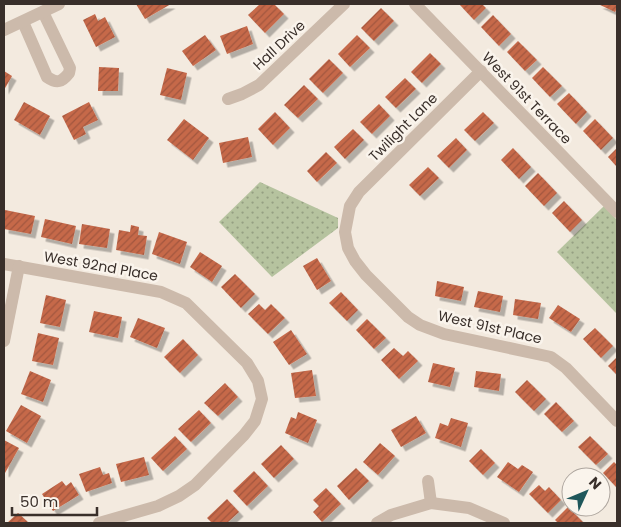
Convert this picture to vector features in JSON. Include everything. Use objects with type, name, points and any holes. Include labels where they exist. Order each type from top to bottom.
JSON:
[{"type":"street","points":[[4,30],[59,4]]},
{"type":"street","name":"Hall Drive","points":[[228,99],[242,94],[259,84],[344,4]]},
{"type":"street","name":"West 91st Terrace","points":[[415,4],[617,212]]},
{"type":"street","points":[[23,22],[48,77],[53,81],[65,78],[70,68],[43,12]]},
{"type":"street","name":"Twilight Lane","points":[[350,206],[359,192],[481,71]]},
{"type":"street","name":"West 91st Place","points":[[350,206],[345,232],[348,248],[355,261],[408,317],[420,325],[444,334],[551,357],[566,368],[617,421]]},
{"type":"street","name":"West 92nd Place","points":[[4,264],[161,292],[186,303],[247,363],[258,381],[262,399],[255,421],[244,436],[195,485],[179,496],[158,506],[99,523]]},
{"type":"street","points":[[4,341],[19,266]]},
{"type":"street","points":[[428,481],[431,503]]},
{"type":"street","points":[[377,523],[391,515],[431,503],[469,508],[504,523]]},
{"type":"green space","points":[[260,182],[338,218],[338,228],[272,277],[219,222]]},
{"type":"green space","points":[[604,206],[617,220],[617,314],[557,252]]},
{"type":"building","points":[[136,4],[171,4],[145,19]]},
{"type":"building","points":[[260,4],[274,4],[284,14],[265,33],[248,15]]},
{"type":"building","points":[[459,4],[482,4],[486,8],[474,20]]},
{"type":"building","points":[[598,4],[617,4],[617,8],[615,12]]},
{"type":"building","points":[[381,8],[394,21],[374,41],[361,28]]},
{"type":"building","points":[[95,14],[98,21],[105,17],[115,37],[96,47],[83,20]]},
{"type":"building","points":[[493,15],[511,34],[499,46],[481,27]]},
{"type":"building","points":[[247,26],[253,44],[227,54],[220,36]]},
{"type":"building","points":[[205,35],[216,50],[193,66],[182,51]]},
{"type":"building","points":[[357,35],[370,48],[350,67],[338,54]]},
{"type":"building","points":[[518,41],[537,60],[525,71],[507,52]]},
{"type":"building","points":[[430,53],[441,64],[422,83],[411,72]]},
{"type":"building","points":[[329,59],[343,73],[323,93],[309,79]]},
{"type":"building","points":[[99,67],[119,68],[118,91],[98,91]]},
{"type":"building","points":[[543,67],[562,86],[550,97],[532,78]]},
{"type":"building","points":[[167,68],[187,73],[181,100],[160,95]]},
{"type":"building","points":[[4,71],[12,76],[4,90]]},
{"type":"building","points":[[405,78],[416,89],[396,108],[385,97]]},
{"type":"building","points":[[304,85],[318,99],[298,118],[284,105]]},
{"type":"building","points":[[569,93],[587,112],[576,124],[557,104]]},
{"type":"building","points":[[24,102],[50,116],[40,135],[14,120]]},
{"type":"building","points":[[89,102],[98,120],[83,127],[86,134],[74,140],[62,116]]},
{"type":"building","points":[[379,104],[390,116],[372,134],[360,122]]},
{"type":"building","points":[[275,112],[290,128],[273,145],[258,129]]},
{"type":"building","points":[[483,112],[494,123],[475,141],[464,130]]},
{"type":"building","points":[[184,119],[209,138],[193,160],[167,140]]},
{"type":"building","points":[[595,119],[613,138],[601,150],[583,131]]},
{"type":"building","points":[[353,129],[364,140],[345,159],[334,147]]},
{"type":"building","points":[[248,137],[252,157],[223,163],[219,143]]},
{"type":"building","points":[[456,138],[467,150],[449,168],[437,156]]},
{"type":"building","points":[[513,148],[531,167],[519,179],[501,160]]},
{"type":"building","points":[[617,148],[617,167],[608,157]]},
{"type":"building","points":[[326,152],[337,163],[317,182],[307,171]]},
{"type":"building","points":[[428,167],[439,178],[420,196],[409,185]]},
{"type":"building","points":[[538,173],[557,193],[544,206],[525,186]]},
{"type":"building","points":[[564,201],[582,220],[570,232],[552,213]]},
{"type":"building","points":[[5,210],[35,216],[31,234],[4,229]]},
{"type":"building","points":[[45,219],[76,226],[72,244],[41,237]]},
{"type":"building","points":[[82,224],[110,229],[107,248],[79,244]]},
{"type":"building","points":[[131,225],[139,227],[138,235],[147,236],[144,255],[116,250],[119,230],[130,232]]},
{"type":"building","points":[[159,232],[187,242],[180,264],[152,254]]},
{"type":"building","points":[[200,252],[222,266],[212,282],[190,267]]},
{"type":"building","points":[[317,258],[331,281],[317,290],[303,266]]},
{"type":"building","points":[[235,274],[255,294],[241,308],[221,287]]},
{"type":"building","points":[[437,281],[464,287],[461,301],[435,296]]},
{"type":"building","points":[[478,291],[503,296],[500,312],[474,307]]},
{"type":"building","points":[[341,292],[358,310],[347,321],[329,303]]},
{"type":"building","points":[[46,295],[66,300],[60,327],[40,323]]},
{"type":"building","points":[[515,299],[541,303],[538,319],[513,315]]},
{"type":"building","points":[[259,304],[265,310],[271,304],[285,318],[268,334],[248,314]]},
{"type":"building","points":[[558,305],[580,319],[571,332],[549,318]]},
{"type":"building","points":[[94,311],[122,317],[118,338],[89,332]]},
{"type":"building","points":[[138,318],[165,328],[157,348],[130,337]]},
{"type":"building","points":[[367,319],[386,338],[374,349],[356,330]]},
{"type":"building","points":[[595,328],[613,346],[601,358],[583,339]]},
{"type":"building","points":[[291,330],[307,354],[289,365],[273,342]]},
{"type":"building","points":[[38,333],[59,338],[53,365],[32,361]]},
{"type":"building","points":[[183,339],[198,355],[180,373],[164,357]]},
{"type":"building","points":[[394,348],[403,356],[408,351],[418,361],[399,379],[381,360]]},
{"type":"building","points":[[617,357],[617,375],[608,366]]},
{"type":"building","points":[[433,363],[455,368],[450,387],[428,382]]},
{"type":"building","points":[[312,370],[316,396],[295,398],[291,373]]},
{"type":"building","points":[[30,371],[51,380],[43,402],[21,394]]},
{"type":"building","points":[[476,371],[501,374],[499,391],[474,387]]},
{"type":"building","points":[[527,380],[546,399],[534,411],[515,392]]},
{"type":"building","points":[[225,383],[238,397],[218,416],[204,403]]},
{"type":"building","points":[[556,402],[574,421],[562,432],[544,414]]},
{"type":"building","points":[[21,405],[41,416],[27,443],[6,431]]},
{"type":"building","points":[[199,410],[211,423],[191,442],[178,429]]},
{"type":"building","points":[[298,412],[317,420],[308,443],[285,433],[291,417],[296,419]]},
{"type":"building","points":[[416,416],[426,433],[401,447],[391,430]]},
{"type":"building","points":[[451,418],[468,423],[461,447],[435,438],[440,423],[448,426]]},
{"type":"building","points":[[175,436],[187,449],[163,471],[151,458]]},
{"type":"building","points":[[590,436],[608,454],[596,465],[578,447]]},
{"type":"building","points":[[4,440],[19,448],[5,473],[4,472]]},
{"type":"building","points":[[380,443],[395,456],[378,475],[363,462]]},
{"type":"building","points":[[281,445],[294,459],[274,478],[261,464]]},
{"type":"building","points":[[481,449],[495,463],[483,475],[469,461]]},
{"type":"building","points":[[144,457],[149,475],[121,482],[116,464]]},
{"type":"building","points":[[508,462],[518,469],[522,465],[533,472],[519,492],[497,477]]},
{"type":"building","points":[[614,462],[617,465],[617,488],[611,482],[611,467],[609,467]]},
{"type":"building","points":[[100,467],[103,475],[109,473],[112,483],[86,492],[79,474]]},
{"type":"building","points":[[356,468],[369,481],[349,500],[337,486]]},
{"type":"building","points":[[254,471],[268,486],[247,506],[233,491]]},
{"type":"building","points":[[62,481],[66,486],[71,482],[79,495],[53,511],[42,494]]},
{"type":"building","points":[[539,485],[545,491],[549,487],[561,500],[548,513],[529,494]]},
{"type":"building","points":[[326,488],[341,504],[322,522],[313,512],[319,506],[313,500]]},
{"type":"building","points":[[227,499],[239,512],[227,523],[212,523],[207,518]]},
{"type":"building","points":[[18,513],[29,523],[7,523]]},
{"type":"building","points":[[561,514],[561,517],[578,517],[584,523],[558,523],[555,520]]}]
